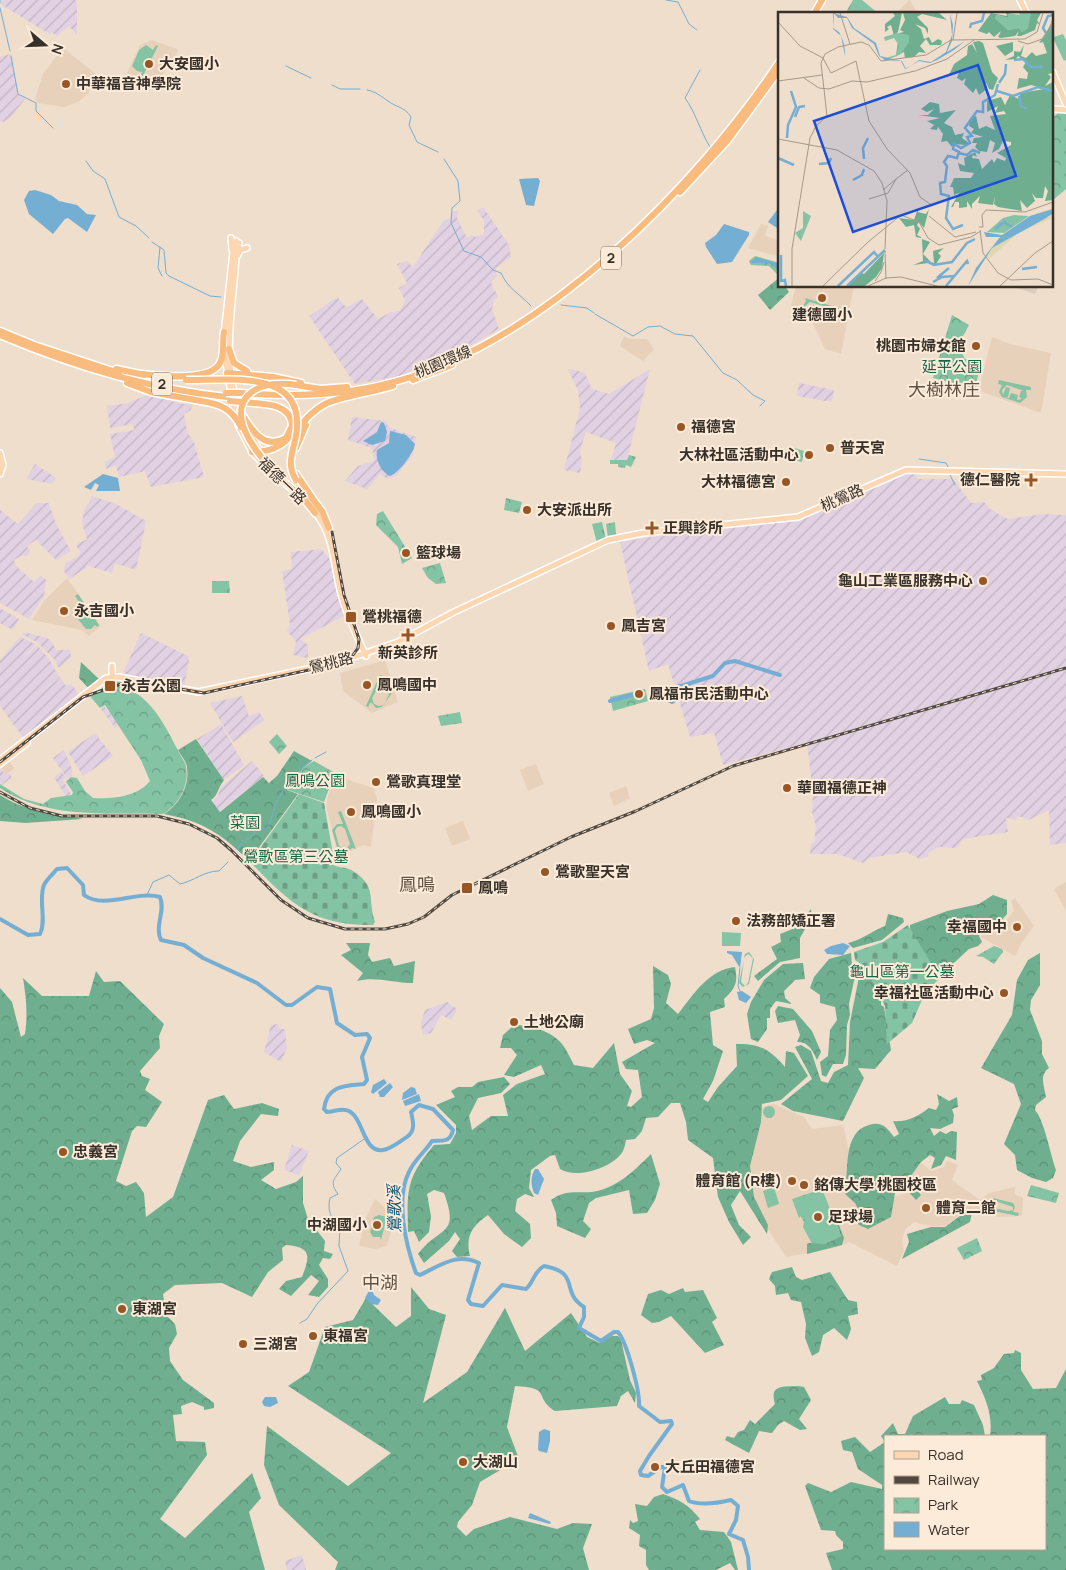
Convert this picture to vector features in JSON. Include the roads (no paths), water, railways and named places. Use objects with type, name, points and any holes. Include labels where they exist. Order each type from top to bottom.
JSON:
[{"type":"highway","points":[[810,12],[817,0]]},
{"type":"highway","points":[[815,12],[822,0]]},
{"type":"highway","name":"桃園環線","points":[[347,393],[410,377],[457,358],[506,331],[566,290],[618,248],[664,204],[705,160],[752,102],[778,64]]},
{"type":"highway","name":"桃園環線","points":[[0,336],[56,358],[105,374],[167,388],[228,397],[289,399],[347,393],[394,386],[433,373],[484,348],[533,319],[605,264],[637,236],[707,164],[750,112],[778,72]]},
{"type":"highway","name":"桃園環線","points":[[0,331],[59,353],[151,381],[228,397]]},
{"type":"highway","points":[[143,374],[180,376],[203,374],[214,370],[221,361],[224,332]]},
{"type":"highway","points":[[229,349],[237,367],[263,376]]},
{"type":"highway","points":[[100,366],[186,380],[252,379],[269,383],[280,389],[288,397],[296,416],[296,436],[290,462],[296,480],[313,499]]},
{"type":"highway","points":[[229,373],[263,376],[334,388],[347,393]]},
{"type":"highway","points":[[105,374],[151,392],[218,404],[228,409],[235,416],[261,459],[315,513]]},
{"type":"highway","points":[[276,475],[250,441],[242,420],[242,410],[247,397],[256,388],[273,382],[320,389],[334,388]]},
{"type":"highway","points":[[130,384],[166,392],[228,397]]},
{"type":"highway","points":[[252,452],[262,454],[283,444],[323,405],[347,393]]},
{"type":"highway","points":[[329,528],[322,511],[295,472],[293,463],[296,447],[304,428],[317,412],[347,393]]},
{"type":"highway","points":[[240,398],[279,407],[289,414],[292,426],[286,438],[279,441],[269,441],[254,434],[243,416]]},
{"type":"main road","points":[[1020,0],[1026,12]]},
{"type":"main road","points":[[1054,76],[1066,104]]},
{"type":"main road","points":[[1054,109],[1066,110]]},
{"type":"main road","name":"福德一路","points":[[235,241],[235,270],[229,319],[229,373],[238,406],[262,454],[278,473],[315,507],[329,528],[346,601],[367,655],[341,594],[332,546],[315,513],[252,452],[234,415],[224,332],[235,241]]},
{"type":"main road","points":[[235,270],[239,252],[247,248]]},
{"type":"main road","points":[[0,453],[3,465],[0,474]]},
{"type":"main road","points":[[258,459],[262,454]]},
{"type":"main road","points":[[0,459],[0,470]]},
{"type":"main road","name":"桃鶯路","points":[[454,612],[618,537],[798,517],[906,470],[1066,474]]},
{"type":"main road","name":"鶯桃路","points":[[0,764],[107,681],[126,680],[202,694],[336,665],[399,645],[452,615],[454,612]]},
{"type":"main road","name":"鶯桃路","points":[[112,677],[198,692],[367,655]]},
{"type":"main road","points":[[0,760],[93,687],[106,678],[112,677],[112,666]]},
{"type":"water","points":[[538,178],[540,181],[534,206],[526,205],[519,179]]},
{"type":"water","points":[[35,190],[51,195],[59,201],[77,205],[87,214],[96,215],[87,232],[68,218],[65,219],[53,234],[29,214],[24,200],[29,191]]},
{"type":"water","points":[[778,209],[778,229],[768,222]]},
{"type":"water","points":[[724,224],[749,232],[749,235],[732,262],[717,264],[705,243],[716,235]]},
{"type":"water","points":[[756,257],[778,263],[778,271],[771,263],[750,263]]},
{"type":"water","points":[[381,422],[384,423],[387,432],[385,441],[372,445],[363,441],[377,432]]},
{"type":"water","points":[[390,431],[406,435],[415,444],[412,453],[405,463],[390,476],[381,469],[377,450],[389,443]]},
{"type":"water","points":[[103,474],[118,478],[120,491],[96,491],[99,485],[95,483],[91,490],[84,487]]},
{"type":"water","points":[[843,943],[850,946],[843,955],[827,954],[824,950],[831,946]]},
{"type":"water","points":[[727,951],[742,952],[740,968],[732,955],[727,953]]},
{"type":"water","points":[[742,991],[751,997],[746,1003],[739,1000],[737,992]]},
{"type":"water","points":[[384,1079],[387,1083],[373,1094],[371,1092],[373,1085]]},
{"type":"water","points":[[390,1083],[393,1087],[384,1097],[380,1097],[378,1092]]},
{"type":"water","points":[[411,1087],[415,1088],[417,1094],[402,1100],[403,1093]]},
{"type":"water","points":[[419,1094],[421,1101],[405,1106],[403,1101]]},
{"type":"water","points":[[535,1169],[538,1169],[544,1179],[538,1195],[534,1193],[532,1184],[532,1175]]},
{"type":"water","points":[[371,1287],[374,1295],[381,1300],[378,1305],[371,1304],[365,1298]]},
{"type":"water","points":[[265,1397],[276,1397],[278,1403],[270,1407],[264,1406],[262,1402]]},
{"type":"water","points":[[544,1429],[550,1431],[547,1453],[538,1449],[539,1432]]},
{"type":"water","points":[[530,1513],[551,1522],[550,1524],[528,1518]]},
{"type":"waterway","points":[[666,0],[678,2],[689,24],[697,30]]},
{"type":"waterway","points":[[0,8],[10,51]]},
{"type":"waterway","points":[[11,56],[18,94],[36,103],[36,111],[53,128]]},
{"type":"waterway","points":[[286,66],[311,78]]},
{"type":"waterway","points":[[700,70],[685,98],[710,147]]},
{"type":"waterway","points":[[332,85],[340,89],[360,89]]},
{"type":"waterway","points":[[367,90],[376,93],[406,111],[411,117],[409,125],[417,142],[438,152]]},
{"type":"waterway","points":[[444,159],[458,181],[460,201],[452,208],[451,223],[464,251],[481,257],[493,270],[501,273],[510,287],[531,306]]},
{"type":"waterway","points":[[86,161],[93,171],[105,179],[119,217],[136,226],[149,238]]},
{"type":"waterway","points":[[152,242],[164,250],[166,273],[169,276],[210,296],[221,297]]},
{"type":"waterway","points":[[160,247],[158,268],[162,276]]},
{"type":"waterway","points":[[561,305],[587,308],[594,313]]},
{"type":"waterway","points":[[595,314],[633,336],[648,327],[660,326],[675,334],[693,336],[723,373],[737,380],[753,395],[765,401],[760,406]]},
{"type":"waterway","points":[[919,459],[946,463],[949,469]]},
{"type":"waterway","points":[[949,473],[955,485]]},
{"type":"waterway","points":[[651,690],[660,690],[666,699],[672,702],[675,700],[678,687],[713,676],[725,663],[735,661],[780,675]]},
{"type":"waterway","points":[[610,701],[632,695]]},
{"type":"waterway","points":[[315,758],[326,752]]},
{"type":"waterway","points":[[236,849],[258,830],[267,828],[282,793],[301,769],[312,760]]},
{"type":"waterway","points":[[146,897],[153,882],[169,875],[180,884],[214,871],[219,871],[228,862]]},
{"type":"waterway","name":"鶯歌溪","points":[[0,919],[28,935],[40,934],[43,923],[42,891],[44,885],[57,869],[67,868],[83,885],[84,895],[92,899],[101,901],[142,896],[160,897],[162,908],[159,935],[161,940],[184,945],[203,958],[257,983],[286,1005],[292,1005],[317,987],[330,989],[337,1023],[355,1035],[367,1034],[370,1038],[362,1057],[367,1080],[364,1084],[344,1086],[333,1091],[329,1095],[324,1109],[327,1112],[349,1111],[358,1121],[367,1141],[376,1150],[389,1148],[410,1135],[413,1126],[411,1112],[419,1105],[433,1109],[453,1130],[448,1139],[432,1141],[414,1164],[405,1183],[402,1209],[409,1250],[416,1273],[420,1275],[441,1264],[456,1260],[471,1260],[479,1263],[468,1300],[471,1304],[483,1306],[502,1285],[526,1289],[538,1271],[544,1266],[563,1273],[567,1278],[573,1295],[584,1307],[584,1317],[579,1328],[601,1341],[614,1332],[618,1332],[622,1338],[632,1368],[639,1406],[660,1422],[671,1421],[672,1424],[640,1471],[641,1475],[648,1476],[661,1467],[665,1467],[662,1487],[667,1492],[683,1485],[689,1501],[694,1503],[705,1504],[731,1500],[738,1506],[736,1520],[729,1534],[743,1540],[748,1557],[749,1570]]},
{"type":"waterway","points":[[740,968],[738,986],[740,991]]},
{"type":"waterway","points":[[300,1323],[307,1319],[317,1304],[348,1271],[339,1246],[340,1227],[334,1221],[329,1203],[330,1198],[338,1194],[333,1184],[341,1169],[336,1163],[337,1158],[367,1137]]},
{"type":"railway","points":[[0,762],[83,697],[121,684],[138,682],[204,693],[336,664],[353,655],[358,648],[359,639],[344,595],[332,532]]},
{"type":"railway","points":[[0,792],[30,808],[62,816],[157,816],[189,824],[217,838],[281,900],[308,918],[345,929],[385,929],[408,924],[424,917],[452,895],[571,837],[636,811],[733,766],[1066,668]]},
{"type":"place","name":"大安國小","points":[[149,64]]},
{"type":"place","name":"中華福音神學院","points":[[66,84]]},
{"type":"place","name":"建德國小","points":[[822,298]]},
{"type":"place","name":"桃園市婦女館","points":[[976,346]]},
{"type":"place","name":"福德宮","points":[[681,427]]},
{"type":"place","name":"普天宮","points":[[830,448]]},
{"type":"place","name":"大林社區活動中心","points":[[809,455]]},
{"type":"place","name":"德仁醫院","points":[[1031,480]]},
{"type":"place","name":"大林福德宮","points":[[786,482]]},
{"type":"place","name":"大安派出所","points":[[527,510]]},
{"type":"place","name":"正興診所","points":[[652,528]]},
{"type":"place","name":"籃球場","points":[[406,553]]},
{"type":"place","name":"龜山工業區服務中心","points":[[983,581]]},
{"type":"place","name":"永吉國小","points":[[64,611]]},
{"type":"place","name":"鶯桃福德","points":[[351,617]]},
{"type":"place","name":"鳳吉宮","points":[[611,626]]},
{"type":"place","name":"新英診所","points":[[408,635]]},
{"type":"place","name":"鳳鳴國中","points":[[367,685]]},
{"type":"place","name":"永吉公園","points":[[110,686]]},
{"type":"place","name":"鳳福市民活動中心","points":[[639,694]]},
{"type":"place","name":"鶯歌真理堂","points":[[376,782]]},
{"type":"place","name":"華國福德正神","points":[[787,788]]},
{"type":"place","name":"鳳鳴國小","points":[[351,812]]},
{"type":"place","name":"鶯歌聖天宮","points":[[545,872]]},
{"type":"place","name":"鳳鳴","points":[[467,888]]},
{"type":"place","name":"法務部矯正署","points":[[736,921]]},
{"type":"place","name":"幸福國中","points":[[1017,927]]},
{"type":"place","name":"幸福社區活動中心","points":[[1004,993]]},
{"type":"place","name":"土地公廟","points":[[514,1022]]},
{"type":"place","name":"忠義宮","points":[[63,1152]]},
{"type":"place","name":"體育館 (R樓)","points":[[792,1181]]},
{"type":"place","name":"銘傳大學 桃園校區","points":[[804,1185]]},
{"type":"place","name":"體育二館","points":[[926,1208]]},
{"type":"place","name":"足球場","points":[[818,1217]]},
{"type":"place","name":"中湖國小","points":[[377,1225]]},
{"type":"place","name":"東湖宮","points":[[122,1309]]},
{"type":"place","name":"東福宮","points":[[313,1336]]},
{"type":"place","name":"三湖宮","points":[[243,1344]]},
{"type":"place","name":"大湖山","points":[[463,1462]]},
{"type":"place","name":"大丘田福德宮","points":[[655,1467]]},
{"type":"district","name":"大樹林庄","points":[[944,390]]},
{"type":"district","name":"鳳鳴","points":[[417,885]]},
{"type":"district","name":"中湖","points":[[380,1283]]},
{"type":"park label","name":"延平公園","points":[[952,367]]},
{"type":"park label","name":"鳳鳴公園","points":[[315,781]]},
{"type":"park label","name":"菜園","points":[[245,823]]},
{"type":"park label","name":"鶯歌區第三公墓","points":[[296,857]]},
{"type":"park label","name":"龜山區第一公墓","points":[[902,972]]}]
